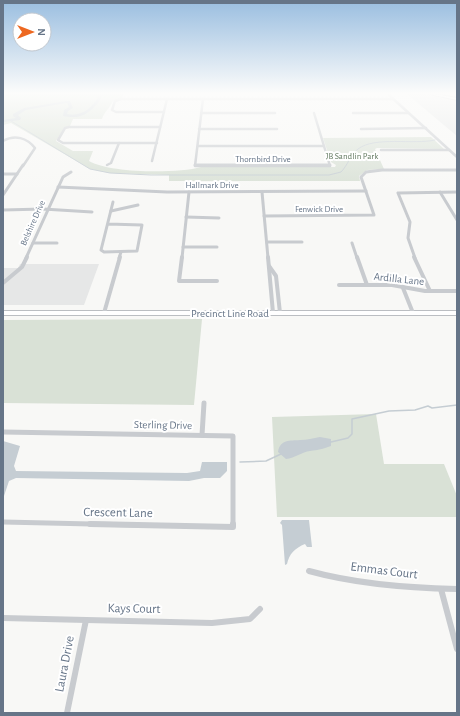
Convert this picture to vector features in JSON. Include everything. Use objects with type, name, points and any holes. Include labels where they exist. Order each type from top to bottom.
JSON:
[{"type":"main road","name":"Precinct Line Road","points":[[3,313],[457,313]]},
{"type":"street","points":[[67,127],[65,128],[59,142],[157,143]]},
{"type":"street","points":[[152,161],[160,127]]},
{"type":"street","points":[[277,129],[199,129],[198,146],[324,146],[318,127]]},
{"type":"street","points":[[360,129],[426,128],[457,157]]},
{"type":"street","points":[[3,141],[12,137],[21,138],[35,148],[3,195]]},
{"type":"street","points":[[107,165],[111,163],[119,143]]},
{"type":"street","name":"Thornbird Drive","points":[[198,146],[195,166],[330,166],[324,146]]},
{"type":"street","points":[[381,150],[449,150]]},
{"type":"street","points":[[366,191],[361,177],[366,172],[382,170],[457,170]]},
{"type":"street","name":"Belshire Drive","points":[[3,287],[5,282],[22,267],[64,175],[71,172]]},
{"type":"street","points":[[3,174],[17,174]]},
{"type":"street","name":"Hallmark Drive","points":[[58,187],[189,192],[366,191]]},
{"type":"street","name":"Fenwick Drive","points":[[264,216],[374,215],[366,191]]},
{"type":"street","points":[[189,192],[180,281],[216,281]]},
{"type":"street","points":[[262,192],[269,266],[277,313]]},
{"type":"street","points":[[440,192],[457,220]]},
{"type":"street","points":[[430,291],[409,246],[408,238],[410,222],[398,193],[457,192]]},
{"type":"street","points":[[108,224],[142,225],[137,251],[104,252],[100,250],[113,202]]},
{"type":"street","points":[[111,211],[138,205]]},
{"type":"street","points":[[3,210],[92,212]]},
{"type":"street","points":[[186,217],[218,218]]},
{"type":"street","points":[[267,242],[302,242]]},
{"type":"street","points":[[33,243],[57,243]]},
{"type":"street","points":[[352,243],[366,285]]},
{"type":"street","points":[[183,247],[217,247]]},
{"type":"street","points":[[104,313],[121,252]]},
{"type":"street","points":[[269,266],[276,276],[277,313]]},
{"type":"street","name":"Ardilla Lane","points":[[339,285],[392,285],[403,288],[430,291],[457,291]]},
{"type":"street","points":[[403,288],[413,313]]},
{"type":"street","points":[[202,436],[204,403]]},
{"type":"street","name":"Sterling Drive","points":[[3,432],[233,436],[234,527]]},
{"type":"street","name":"Crescent Lane","points":[[3,522],[234,527]]},
{"type":"street","name":"Emmas Court","points":[[310,571],[345,579],[441,589],[457,589]]},
{"type":"street","points":[[441,589],[457,649]]},
{"type":"street","name":"Kays Court","points":[[3,618],[212,623],[250,619],[260,609]]},
{"type":"street","name":"Laura Drive","points":[[67,713],[86,620]]},
{"type":"shaded area","points":[[447,127],[457,127],[457,136]]},
{"type":"shaded area","points":[[20,264],[99,264],[84,305],[3,305],[3,268],[18,268]]},
{"type":"shaded area","points":[[320,437],[331,439],[331,446],[286,459],[278,452],[283,443],[293,440],[305,440]]},
{"type":"shaded area","points":[[3,441],[20,446],[14,466],[16,471],[187,473],[200,471],[202,462],[227,462],[227,471],[220,478],[204,478],[189,481],[16,478],[9,481],[3,499]]},
{"type":"shaded area","points":[[282,520],[309,520],[312,547],[307,547],[305,544],[298,547],[291,554],[287,564],[285,565],[282,525],[280,523]]},
{"type":"green space","name":"JB Sandlin Park","points":[[19,127],[66,127],[56,141],[73,151],[93,151],[89,161],[111,168],[143,171],[176,171],[201,167],[335,167],[336,165],[331,162],[323,138],[431,137],[444,149],[377,148],[375,149],[384,169],[367,170],[359,176],[360,181],[169,181],[169,175],[110,173],[90,169]]},
{"type":"green space","points":[[202,319],[194,405],[3,403],[3,320]]},
{"type":"green space","points":[[376,414],[384,464],[444,464],[457,496],[457,517],[277,517],[272,417]]},
{"type":"waterway","points":[[22,127],[90,169],[110,173],[151,175],[329,175],[341,172],[355,151],[365,145],[384,142],[416,142],[435,140]]},
{"type":"waterway","points":[[331,442],[348,438],[352,434],[352,419],[389,411],[415,410],[428,406],[432,408],[457,405]]},
{"type":"waterway","points":[[240,462],[266,461],[281,454]]}]
